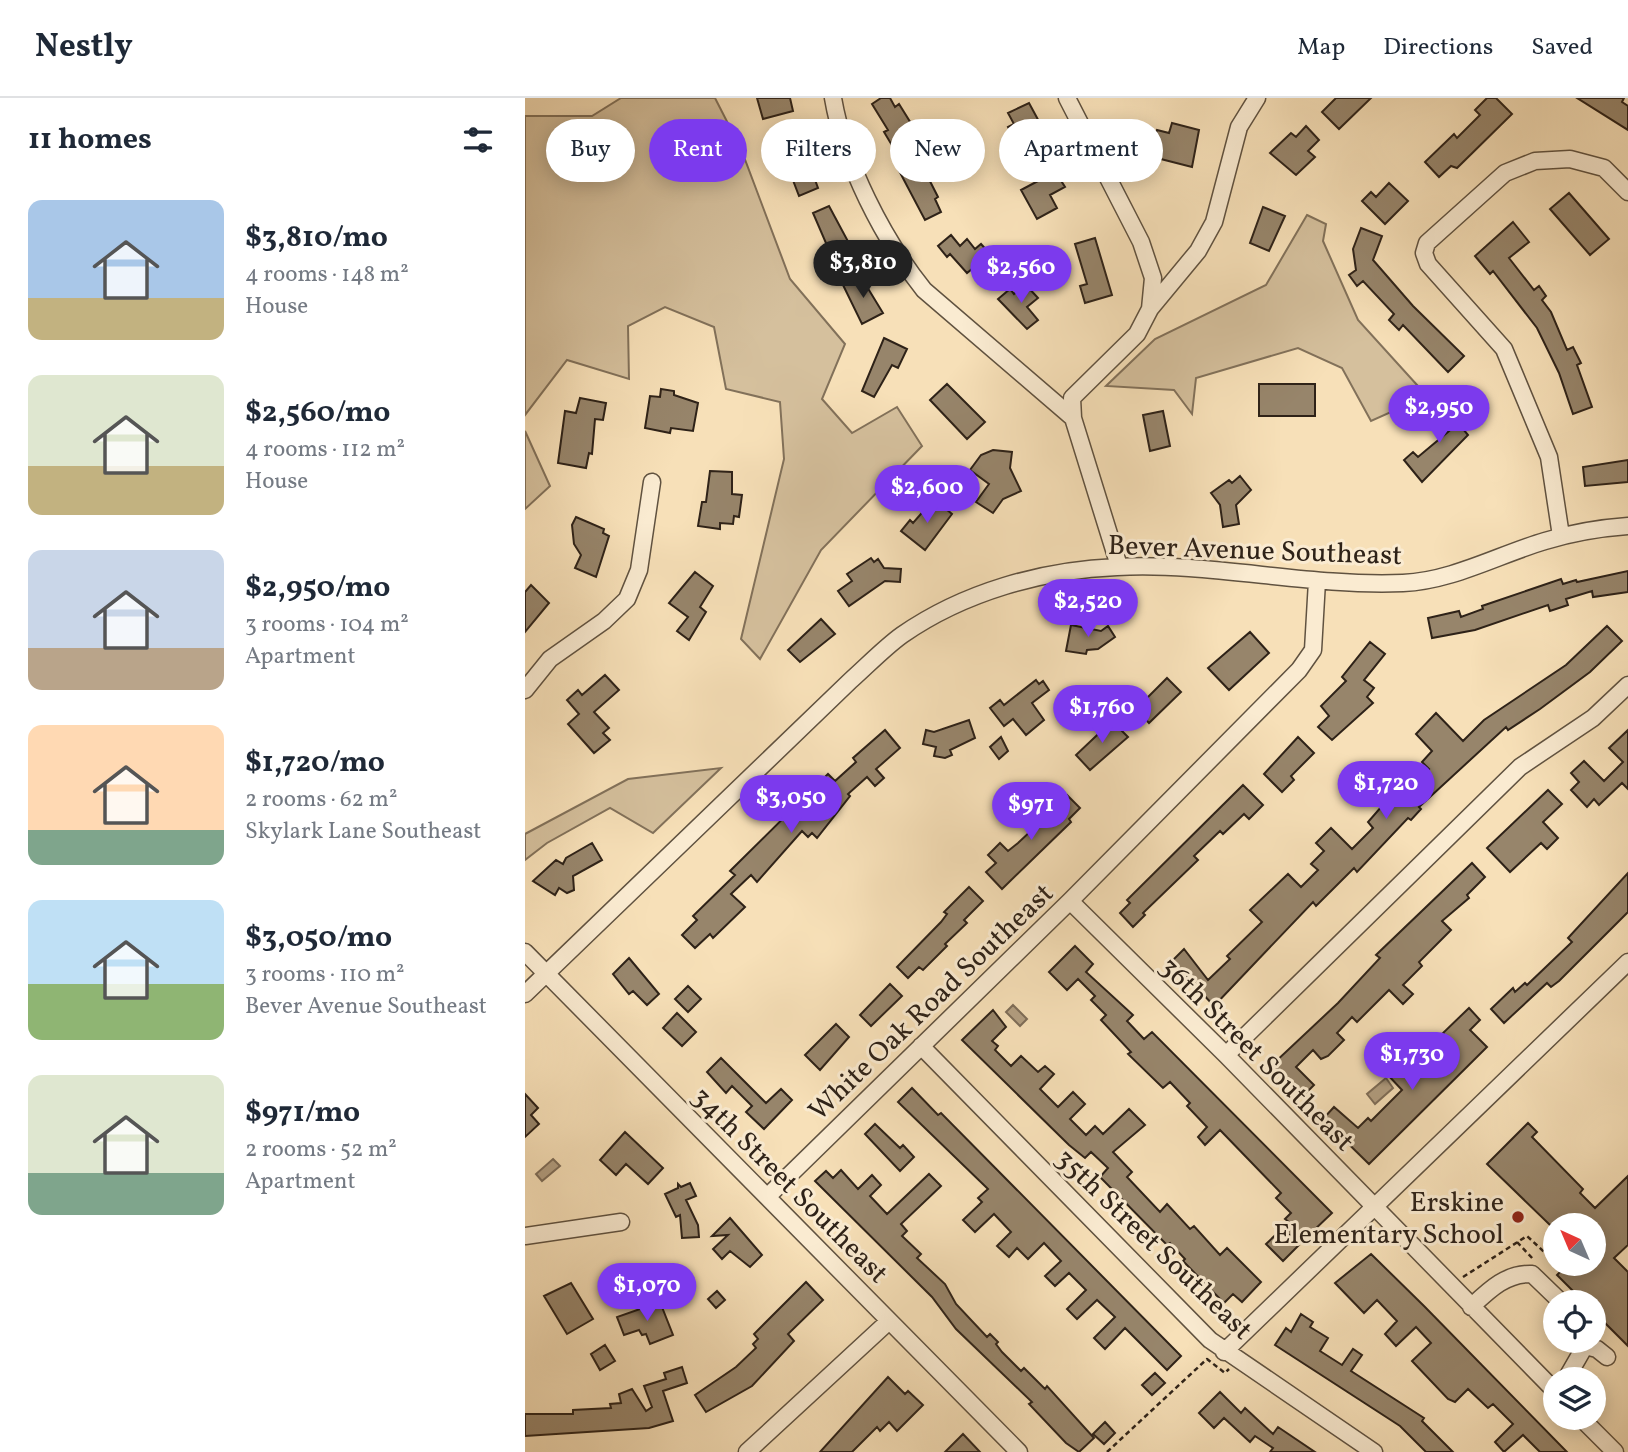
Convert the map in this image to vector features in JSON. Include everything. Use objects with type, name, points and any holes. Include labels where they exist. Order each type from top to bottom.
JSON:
[{"type":"street","points":[[834,98],[838,128],[874,210],[910,273],[924,290],[1073,418]]},
{"type":"street","points":[[1067,98],[1141,242],[1153,278],[1150,309]]},
{"type":"street","points":[[1119,566],[1073,418],[1072,398],[1137,334],[1150,309],[1198,251],[1214,222],[1239,127],[1257,98]]},
{"type":"street","points":[[1561,537],[1549,457],[1528,401],[1504,349],[1429,264],[1424,253],[1427,243],[1505,173],[1535,161],[1570,159],[1604,168],[1628,192]]},
{"type":"street","points":[[525,690],[550,659],[604,621],[627,599],[639,570],[652,482]]},
{"type":"street","name":"Bever Avenue Southeast","points":[[525,994],[850,681],[901,636],[949,608],[1008,585],[1063,572],[1119,566],[1317,581],[1405,583],[1450,575],[1561,537],[1628,526]]},
{"type":"street","name":"White Oak Road Southeast","points":[[767,1197],[1070,901],[1299,670],[1314,650],[1317,581]]},
{"type":"street","points":[[1226,1055],[1520,766],[1593,718],[1628,685]]},
{"type":"street","name":"36th Street Southeast","points":[[1070,901],[1226,1055],[1543,1379]]},
{"type":"street","name":"34th Street Southeast","points":[[525,952],[1019,1452]]},
{"type":"street","points":[[1224,1352],[1375,1210],[1628,962]]},
{"type":"street","name":"35th Street Southeast","points":[[921,1046],[1224,1352],[1374,1452]]},
{"type":"street","points":[[525,1236],[621,1222]]},
{"type":"street","points":[[1471,1307],[1506,1278],[1520,1273],[1532,1273],[1549,1290]]},
{"type":"street","points":[[747,1452],[890,1321]]},
{"type":"street","points":[[1602,1353],[1607,1357]]},
{"type":"street","points":[[1593,1430],[1615,1452]]},
{"type":"path","points":[[1460,1280],[1527,1236],[1543,1251]]},
{"type":"path","points":[[1107,1452],[1207,1359],[1225,1373],[1229,1369]]},
{"type":"shaded area","points":[[621,98],[715,98],[726,119],[649,119],[649,182],[747,182],[747,165],[790,279],[845,344],[822,399],[852,433],[897,407],[922,446],[821,550],[760,659],[741,639],[784,459],[780,402],[726,389],[714,327],[665,307],[628,326],[629,379],[567,360],[525,415],[525,116],[592,116]]},
{"type":"shaded area","points":[[1307,215],[1326,224],[1323,241],[1358,320],[1427,396],[1371,421],[1342,368],[1298,348],[1196,378],[1192,414],[1174,390],[1106,386],[1155,339],[1266,285]]},
{"type":"shaded area","points":[[525,431],[550,486],[525,509]]},
{"type":"shaded area","points":[[721,768],[653,833],[610,808],[547,843],[525,860],[525,834],[628,779]]},
{"type":"shaded area","points":[[1013,1005],[1027,1019],[1020,1026],[1006,1012]]},
{"type":"shaded area","points":[[1386,1078],[1393,1088],[1375,1104],[1367,1094]]},
{"type":"shaded area","points":[[553,1159],[560,1166],[542,1181],[536,1174]]},
{"type":"building","points":[[757,98],[790,98],[793,111],[763,119]]},
{"type":"building","points":[[881,98],[890,98],[895,107],[899,104],[908,119],[890,119],[890,142],[884,132],[888,130],[872,104]]},
{"type":"building","points":[[1336,98],[1371,98],[1339,129],[1322,112]]},
{"type":"building","points":[[1487,98],[1496,98],[1512,114],[1457,168],[1451,166],[1439,177],[1425,162],[1454,134],[1457,138],[1480,115],[1475,110]]},
{"type":"building","points":[[1577,98],[1624,98],[1622,102],[1628,106],[1628,130]]},
{"type":"building","points":[[1029,103],[1038,119],[1011,119],[1008,113]]},
{"type":"building","points":[[1172,123],[1199,130],[1192,167],[1163,160],[1163,132],[1169,133]]},
{"type":"building","points":[[1306,126],[1319,140],[1308,151],[1315,157],[1296,175],[1270,153],[1291,133],[1296,137]]},
{"type":"building","points":[[794,182],[816,182],[818,188],[799,196]]},
{"type":"building","points":[[905,182],[930,182],[938,197],[935,199],[941,212],[925,220]]},
{"type":"building","points":[[1036,182],[1062,182],[1065,187],[1050,195],[1057,208],[1037,219],[1021,190]]},
{"type":"building","points":[[1389,183],[1408,201],[1385,224],[1362,201],[1371,192],[1376,197]]},
{"type":"building","points":[[1569,193],[1609,239],[1590,255],[1550,209]]},
{"type":"building","points":[[829,206],[851,247],[832,257],[813,213]]},
{"type":"building","points":[[1263,207],[1285,216],[1269,251],[1250,243]]},
{"type":"building","points":[[1513,222],[1529,242],[1509,258],[1534,290],[1539,286],[1546,296],[1542,300],[1551,312],[1567,350],[1573,347],[1581,363],[1577,365],[1592,407],[1573,414],[1559,373],[1537,328],[1493,271],[1490,274],[1475,256]]},
{"type":"building","points":[[1361,228],[1382,236],[1373,260],[1413,306],[1464,356],[1448,372],[1403,325],[1399,330],[1389,320],[1394,314],[1363,281],[1357,286],[1349,275],[1356,270],[1353,249]]},
{"type":"building","points":[[951,235],[960,246],[967,239],[975,249],[981,244],[990,254],[967,273],[950,254],[947,257],[938,246]]},
{"type":"building","points":[[1095,238],[1112,295],[1085,303],[1080,286],[1087,284],[1075,244]]},
{"type":"building","points":[[861,277],[883,313],[862,324],[843,285]]},
{"type":"building","points":[[1025,284],[1038,298],[1027,307],[1038,320],[1027,329],[998,299],[1010,289],[1014,294]]},
{"type":"building","points":[[884,338],[907,349],[898,368],[892,365],[874,397],[862,391]]},
{"type":"building","points":[[947,384],[985,422],[967,439],[930,400]]},
{"type":"building","points":[[1259,384],[1315,384],[1315,416],[1259,416]]},
{"type":"building","points":[[661,389],[674,391],[674,395],[698,403],[693,431],[671,428],[670,433],[645,428],[650,396],[660,397]]},
{"type":"building","points":[[580,398],[606,403],[603,420],[595,419],[592,454],[589,453],[586,468],[558,463],[565,411],[576,413]]},
{"type":"building","points":[[1449,404],[1462,420],[1458,423],[1468,435],[1422,482],[1404,460],[1413,452],[1418,457],[1449,431],[1436,415]]},
{"type":"building","points":[[1163,411],[1170,446],[1150,451],[1143,415]]},
{"type":"building","points":[[993,450],[1012,452],[1010,468],[1021,491],[1003,499],[993,513],[976,502],[989,484],[970,470],[981,455]]},
{"type":"building","points":[[1628,460],[1628,482],[1585,486],[1583,467]]},
{"type":"building","points":[[710,471],[732,472],[732,494],[742,495],[739,517],[734,516],[733,524],[720,523],[720,529],[698,526],[702,502],[706,502]]},
{"type":"building","points":[[1240,476],[1251,490],[1236,505],[1239,524],[1223,527],[1220,505],[1211,493],[1229,480],[1232,483]]},
{"type":"building","points":[[934,499],[952,514],[925,550],[901,531],[910,520],[913,523]]},
{"type":"building","points":[[576,517],[604,529],[603,533],[609,536],[596,577],[575,568],[581,555],[574,544],[572,525]]},
{"type":"building","points":[[871,558],[874,562],[878,559],[884,568],[901,569],[900,582],[885,581],[849,606],[838,591],[852,581],[847,574]]},
{"type":"building","points":[[1628,571],[1628,592],[1593,597],[1592,591],[1566,599],[1568,605],[1550,611],[1548,605],[1475,630],[1432,638],[1428,618],[1459,611],[1461,617],[1483,609],[1482,606],[1561,579],[1563,584]]},
{"type":"building","points":[[695,572],[713,586],[700,607],[706,612],[689,640],[677,631],[688,617],[669,603]]},
{"type":"building","points":[[531,585],[549,603],[525,632],[525,592]]},
{"type":"building","points":[[821,619],[835,634],[800,662],[788,650]]},
{"type":"building","points":[[1071,625],[1101,631],[1108,626],[1115,637],[1098,649],[1087,650],[1086,654],[1066,651]]},
{"type":"building","points":[[1607,626],[1622,641],[1590,672],[1508,730],[1506,727],[1419,807],[1421,809],[1411,820],[1408,818],[1357,872],[1354,868],[1316,906],[1313,902],[1214,1006],[1172,961],[1184,949],[1208,980],[1230,959],[1227,956],[1262,922],[1250,910],[1288,874],[1301,887],[1318,870],[1311,864],[1324,851],[1316,843],[1331,828],[1352,849],[1373,828],[1368,822],[1382,806],[1387,811],[1429,769],[1422,762],[1432,751],[1416,734],[1436,713],[1463,741],[1484,720],[1566,665]]},
{"type":"building","points":[[1250,632],[1269,653],[1229,690],[1208,668]]},
{"type":"building","points":[[1370,642],[1385,654],[1364,680],[1374,688],[1367,697],[1373,703],[1332,740],[1318,727],[1329,716],[1321,706],[1346,681],[1342,677]]},
{"type":"building","points":[[605,675],[619,690],[594,712],[609,728],[603,733],[610,740],[594,753],[568,724],[579,714],[567,700],[578,690],[582,695]]},
{"type":"building","points":[[1167,678],[1181,692],[1149,723],[1136,709]]},
{"type":"building","points":[[1036,680],[1039,684],[1043,681],[1049,690],[1032,703],[1044,720],[1026,735],[1013,719],[1004,726],[990,708],[1000,700],[1004,705]]},
{"type":"building","points":[[969,720],[975,738],[950,750],[952,755],[945,758],[934,756],[936,747],[923,744],[926,730],[934,732]]},
{"type":"building","points":[[1112,721],[1128,737],[1090,770],[1076,755]]},
{"type":"building","points":[[885,730],[900,748],[876,769],[884,778],[875,786],[867,777],[848,794],[850,796],[817,838],[812,833],[808,837],[802,831],[757,882],[751,875],[731,894],[745,907],[713,938],[710,934],[695,948],[682,935],[697,920],[693,916],[735,875],[730,871],[828,774],[835,781],[856,762],[853,758]]},
{"type":"building","points":[[1628,730],[1628,789],[1622,783],[1599,805],[1594,799],[1587,807],[1571,790],[1579,782],[1571,773],[1584,761],[1604,781],[1623,762],[1609,748]]},
{"type":"building","points":[[1001,737],[1008,751],[999,759],[990,747]]},
{"type":"building","points":[[1298,737],[1314,753],[1291,776],[1294,780],[1282,792],[1264,774]]},
{"type":"building","points":[[1243,785],[1263,805],[1249,819],[1244,814],[1223,834],[1220,831],[1194,856],[1198,860],[1143,913],[1145,915],[1133,927],[1120,913],[1130,903],[1127,900]]},
{"type":"building","points":[[1548,790],[1562,804],[1543,822],[1558,838],[1547,849],[1541,843],[1510,872],[1487,848]]},
{"type":"building","points":[[1067,795],[1080,808],[1069,819],[1071,822],[1002,889],[986,872],[996,863],[988,855],[1000,843],[1008,851],[1048,815],[1042,808],[1051,799],[1057,805]]},
{"type":"building","points":[[592,843],[602,860],[573,876],[574,890],[567,893],[559,888],[555,895],[533,881],[556,860],[563,864],[566,858]]},
{"type":"building","points":[[1472,863],[1485,877],[1467,895],[1469,898],[1442,921],[1451,930],[1419,962],[1422,966],[1403,985],[1413,994],[1403,1004],[1389,990],[1357,1022],[1352,1017],[1337,1033],[1344,1040],[1328,1056],[1321,1059],[1313,1050],[1296,1067],[1314,1085],[1303,1096],[1273,1064],[1338,1003],[1380,958],[1376,955]]},
{"type":"building","points":[[1628,873],[1628,912],[1559,981],[1551,987],[1547,983],[1504,1023],[1491,1009],[1513,988],[1515,992],[1525,983],[1527,985],[1572,942],[1568,938]]},
{"type":"building","points":[[969,887],[983,901],[964,920],[967,923],[945,944],[947,946],[923,970],[919,967],[908,978],[897,967],[941,922],[947,914],[944,912]]},
{"type":"building","points":[[1075,946],[1093,964],[1086,972],[1133,1015],[1127,1021],[1144,1039],[1152,1032],[1332,1213],[1310,1234],[1289,1235],[1299,1245],[1283,1261],[1266,1244],[1289,1222],[1285,1219],[1291,1213],[1276,1198],[1281,1193],[1220,1130],[1205,1145],[1198,1137],[1207,1127],[1187,1106],[1190,1103],[1170,1082],[1163,1088],[1128,1054],[1131,1052],[1101,1020],[1106,1015],[1091,1000],[1095,996],[1078,979],[1067,990],[1049,972]]},
{"type":"building","points":[[629,958],[659,994],[647,1005],[633,991],[629,994],[613,974]]},
{"type":"building","points":[[890,984],[902,996],[871,1026],[860,1015]]},
{"type":"building","points":[[688,986],[701,999],[688,1012],[675,999]]},
{"type":"building","points":[[1469,1008],[1480,1020],[1470,1030],[1487,1047],[1369,1164],[1323,1119],[1334,1107],[1358,1128],[1368,1118],[1371,1121],[1402,1090],[1387,1074],[1396,1065],[1405,1074],[1424,1056],[1437,1065],[1455,1048],[1443,1033]]},
{"type":"building","points":[[993,1010],[1006,1027],[992,1041],[998,1046],[995,1050],[1011,1066],[1021,1056],[1038,1072],[1045,1066],[1054,1074],[1040,1089],[1058,1107],[1073,1092],[1085,1104],[1070,1119],[1086,1135],[1095,1126],[1103,1134],[1129,1109],[1145,1125],[1113,1152],[1132,1172],[1127,1177],[1160,1212],[1167,1204],[1190,1229],[1194,1226],[1220,1255],[1227,1248],[1261,1282],[1242,1302],[1233,1294],[1224,1303],[1183,1261],[1185,1259],[1170,1243],[1167,1245],[1100,1177],[1108,1168],[1091,1152],[1085,1158],[1069,1145],[962,1040]]},
{"type":"building","points":[[677,1013],[696,1032],[682,1046],[663,1028]]},
{"type":"building","points":[[836,1024],[849,1037],[820,1070],[805,1055]]},
{"type":"building","points":[[721,1058],[766,1103],[781,1089],[792,1100],[764,1129],[746,1112],[752,1106],[732,1086],[726,1093],[707,1072]]},
{"type":"building","points":[[912,1088],[938,1115],[941,1113],[1181,1356],[1167,1370],[1125,1328],[1105,1349],[1094,1338],[1115,1317],[1097,1300],[1077,1319],[1067,1309],[1086,1290],[1069,1273],[1055,1286],[1045,1276],[1061,1261],[1044,1243],[1028,1259],[1017,1248],[1009,1257],[997,1246],[1011,1232],[994,1214],[975,1232],[963,1220],[982,1202],[978,1198],[988,1189],[898,1102]]},
{"type":"building","points":[[525,1094],[538,1108],[531,1115],[539,1124],[525,1137]]},
{"type":"building","points":[[1528,1123],[1537,1132],[1532,1137],[1583,1189],[1580,1193],[1595,1208],[1628,1176],[1628,1245],[1614,1258],[1628,1272],[1628,1346],[1606,1324],[1606,1290],[1572,1290],[1558,1276],[1607,1276],[1607,1213],[1543,1213],[1543,1218],[1487,1164]]},
{"type":"building","points":[[875,1124],[900,1148],[903,1145],[914,1157],[900,1171],[865,1134]]},
{"type":"building","points":[[625,1132],[663,1168],[648,1184],[626,1164],[616,1175],[600,1160]]},
{"type":"building","points":[[841,1170],[858,1189],[872,1175],[881,1185],[870,1196],[887,1214],[929,1174],[941,1186],[901,1224],[907,1231],[902,1236],[921,1254],[917,1258],[945,1284],[956,1304],[987,1337],[990,1334],[998,1342],[996,1344],[1002,1352],[1021,1371],[1024,1368],[1045,1389],[1047,1386],[1094,1438],[1079,1452],[1066,1443],[1029,1404],[1032,1402],[956,1329],[932,1297],[815,1181],[826,1171],[833,1178]]},
{"type":"building","points":[[690,1183],[696,1196],[686,1200],[698,1225],[699,1237],[682,1238],[680,1215],[676,1217],[665,1194],[678,1188],[678,1184],[681,1187]]},
{"type":"building","points":[[730,1218],[762,1255],[750,1267],[730,1251],[722,1259],[713,1249],[728,1235],[712,1236]]},
{"type":"building","points":[[1371,1254],[1567,1452],[1540,1452],[1523,1435],[1504,1452],[1495,1442],[1513,1424],[1493,1404],[1488,1408],[1468,1389],[1455,1402],[1448,1399],[1412,1361],[1431,1343],[1416,1327],[1396,1346],[1385,1334],[1397,1321],[1377,1300],[1364,1313],[1335,1283]]},
{"type":"building","points":[[806,1282],[823,1300],[788,1334],[794,1341],[752,1386],[706,1412],[695,1395],[736,1367],[756,1348],[753,1344],[758,1339],[754,1334]]},
{"type":"building","points":[[571,1283],[593,1319],[567,1334],[544,1296]]},
{"type":"building","points":[[717,1291],[725,1300],[716,1308],[708,1299]]},
{"type":"building","points":[[660,1302],[673,1335],[650,1344],[646,1334],[642,1335],[639,1330],[624,1335],[617,1317]]},
{"type":"building","points":[[1301,1314],[1313,1322],[1310,1327],[1328,1338],[1320,1351],[1342,1365],[1353,1349],[1362,1355],[1351,1371],[1424,1418],[1422,1421],[1453,1452],[1426,1452],[1400,1426],[1275,1345],[1286,1328],[1291,1332]]},
{"type":"building","points":[[605,1345],[615,1361],[600,1370],[591,1354]]},
{"type":"building","points":[[682,1367],[687,1383],[663,1391],[673,1421],[649,1428],[525,1436],[525,1414],[573,1414],[573,1410],[611,1408],[610,1404],[621,1403],[619,1394],[632,1389],[646,1411],[652,1407],[644,1386],[666,1379],[664,1373]]},
{"type":"building","points":[[1155,1373],[1165,1383],[1152,1395],[1142,1385]]},
{"type":"building","points":[[888,1377],[905,1394],[908,1391],[923,1405],[897,1431],[889,1422],[880,1431],[877,1427],[852,1452],[820,1452]]},
{"type":"building","points":[[1220,1392],[1241,1413],[1245,1408],[1273,1434],[1278,1427],[1315,1452],[1270,1452],[1273,1448],[1255,1436],[1250,1442],[1224,1418],[1214,1428],[1199,1413]]},
{"type":"building","points":[[1105,1422],[1115,1433],[1104,1444],[1093,1434]]},
{"type":"building","points":[[963,1434],[980,1452],[945,1452]]},
{"type":"place","name":"Erskine Elementary School","points":[[1518,1217]]}]
